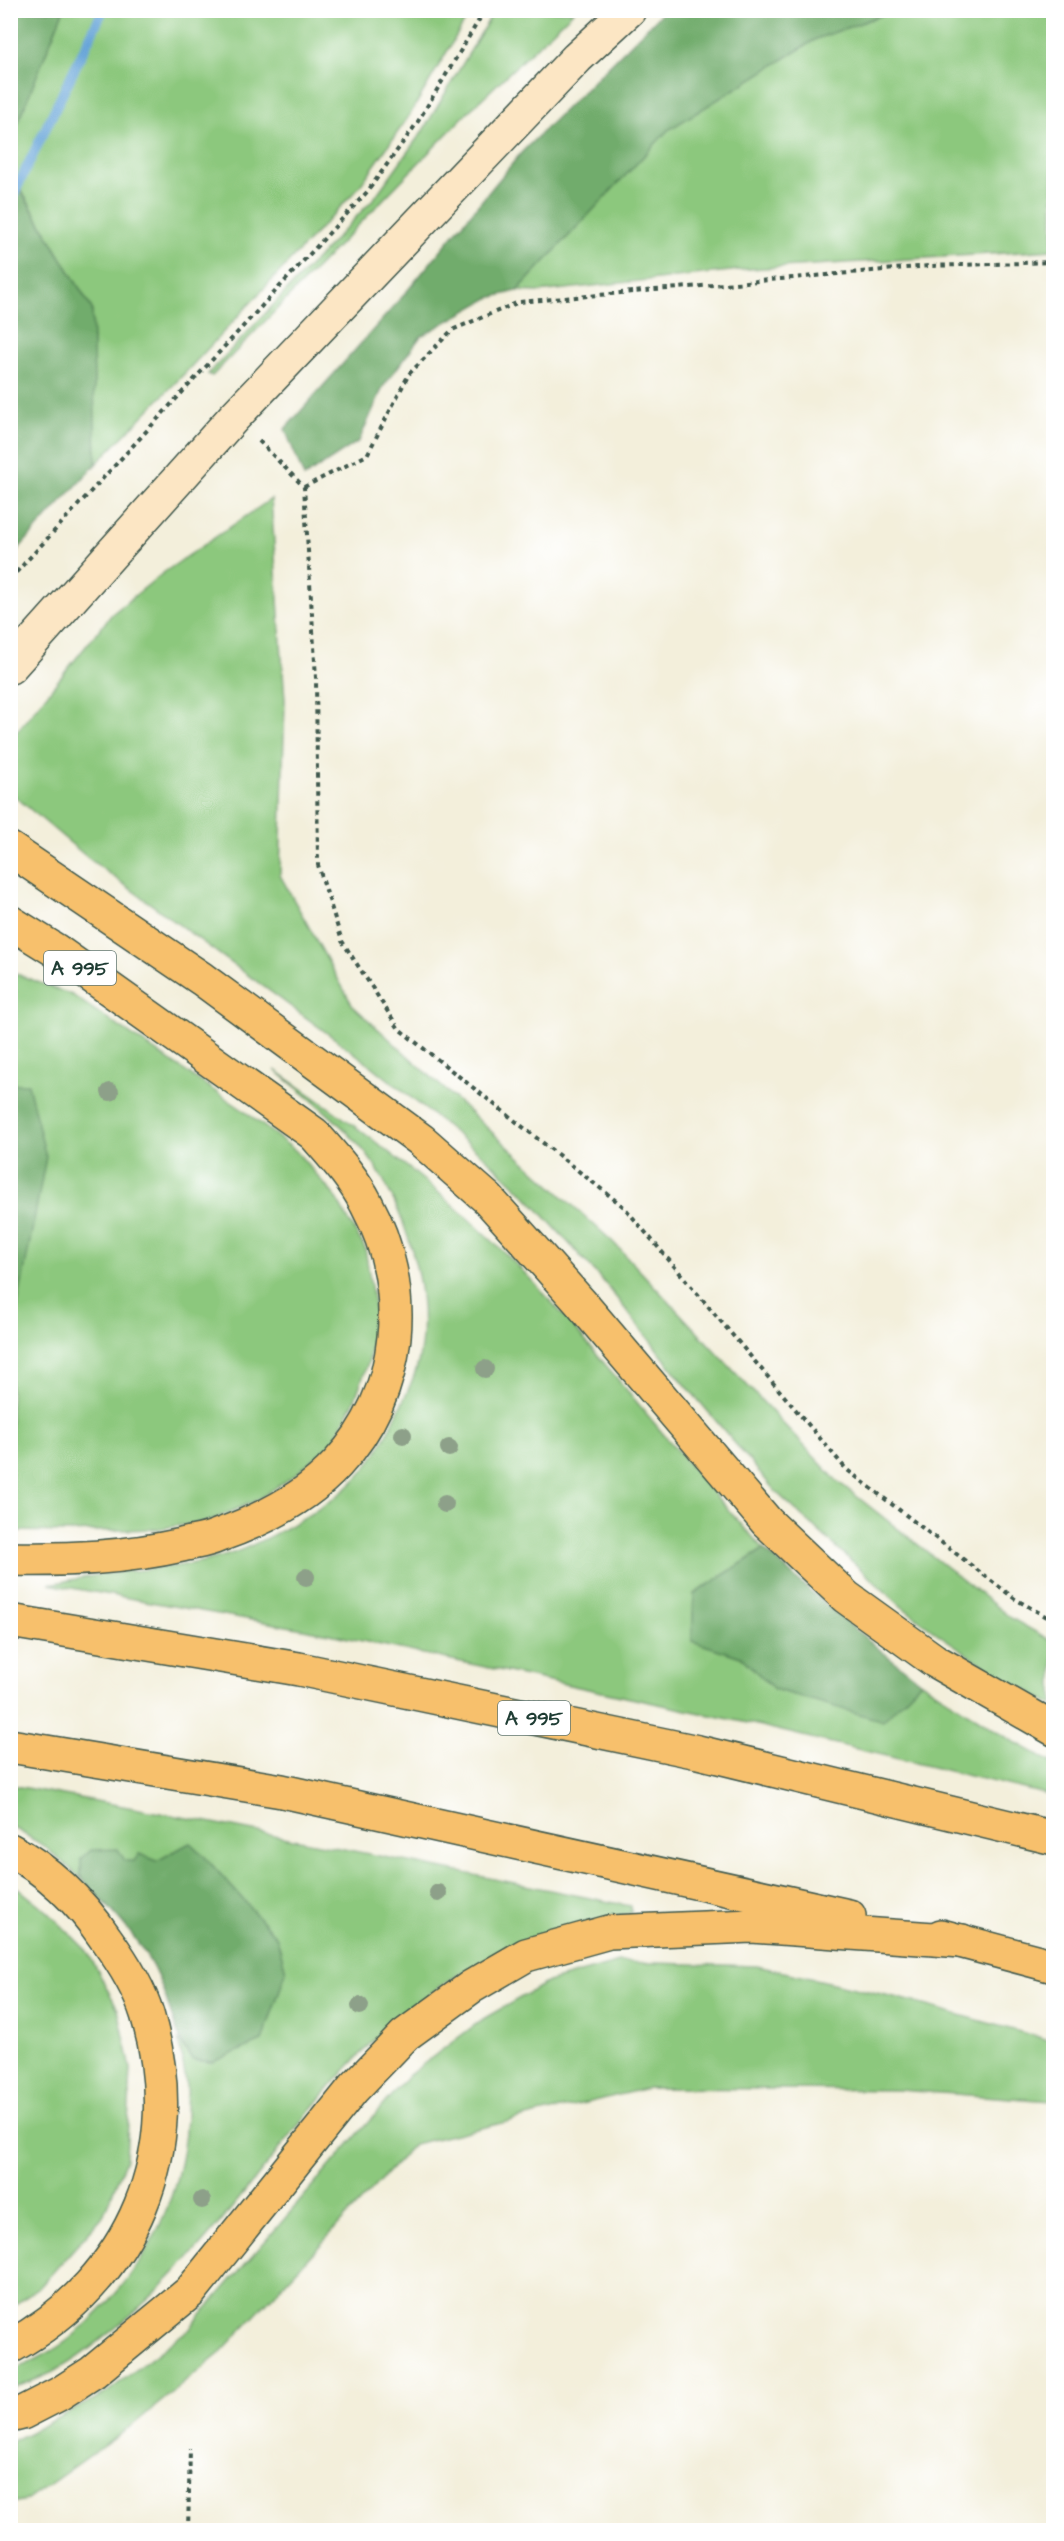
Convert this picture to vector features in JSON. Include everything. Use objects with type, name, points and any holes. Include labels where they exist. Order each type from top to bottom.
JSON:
[{"type":"highway","points":[[10,849],[202,979],[421,1140],[488,1199],[580,1302],[767,1522],[846,1597],[935,1661],[1053,1729]]},
{"type":"highway","name":"A 995","points":[[10,922],[55,950],[314,1134],[342,1166],[366,1202],[385,1248],[395,1291],[396,1323],[393,1359],[383,1392],[362,1432],[337,1465],[308,1490],[264,1516],[215,1537],[150,1552],[74,1560],[10,1560]]},
{"type":"highway","points":[[10,945],[55,950]]},
{"type":"highway","name":"A 995","points":[[10,1621],[310,1671],[709,1755],[1053,1838]]},
{"type":"highway","points":[[10,1746],[282,1791],[962,1941],[1053,1966]]},
{"type":"highway","points":[[10,1850],[32,1862],[88,1913],[121,1962],[147,2013],[156,2055],[159,2094],[159,2125],[155,2160],[142,2205],[119,2249],[85,2293],[10,2347]]},
{"type":"highway","points":[[10,2416],[22,2413],[59,2394],[93,2372],[190,2292],[352,2089],[405,2035],[471,1987],[526,1955],[609,1932],[753,1926],[962,1941]]},
{"type":"main road","points":[[10,667],[235,416],[577,57],[629,10]]},
{"type":"path","points":[[10,579],[367,192],[417,123],[484,10]]},
{"type":"path","points":[[304,487],[367,455],[409,374],[452,330],[519,302],[928,266],[1053,262]]},
{"type":"path","points":[[235,416],[304,487],[316,678],[318,865],[342,940],[399,1029],[624,1207],[846,1469],[1015,1599],[1053,1621]]},
{"type":"path","points":[[188,2530],[190,2448]]},
{"type":"green space","points":[[10,11],[63,11],[11,140]]},
{"type":"green space","points":[[63,11],[471,11],[409,116],[360,186],[186,372],[96,464],[92,309],[11,173],[10,140]]},
{"type":"green space","points":[[494,11],[574,11],[468,112],[212,376],[208,374],[375,197],[424,129]]},
{"type":"green space","points":[[664,11],[893,11],[816,39],[668,130],[517,291],[489,298],[421,336],[383,387],[359,441],[304,477],[285,429],[403,296],[521,153]]},
{"type":"green space","points":[[893,11],[1053,11],[1053,250],[749,269],[538,292],[517,291],[668,130],[816,39]]},
{"type":"green space","points":[[10,173],[92,309],[96,464],[11,557]]},
{"type":"green space","points":[[271,499],[285,700],[280,875],[353,1006],[613,1242],[836,1480],[1011,1618],[1053,1642],[1053,1705],[993,1671],[901,1606],[776,1492],[678,1376],[604,1282],[527,1197],[486,1158],[368,1063],[88,858],[11,793],[14,735],[112,614],[163,573]]},
{"type":"green space","points":[[11,972],[72,995],[243,1110],[296,1151],[334,1195],[365,1248],[375,1311],[369,1360],[354,1402],[333,1442],[296,1474],[257,1500],[210,1521],[156,1529],[11,1531],[11,1341],[28,1085],[11,1084]]},
{"type":"green space","points":[[275,1070],[345,1119],[413,1171],[446,1198],[508,1256],[567,1319],[706,1485],[764,1549],[694,1594],[692,1641],[741,1657],[774,1689],[883,1720],[921,1682],[1009,1739],[1053,1763],[1053,1796],[757,1725],[320,1632],[49,1584],[103,1574],[179,1566],[209,1560],[256,1544],[286,1528],[330,1501],[359,1476],[380,1446],[407,1393],[418,1363],[423,1317],[417,1269],[403,1222],[383,1179],[361,1148],[335,1120]]},
{"type":"green space","points":[[11,1084],[28,1084],[46,1157],[11,1341]]},
{"type":"green space","points":[[764,1549],[802,1584],[921,1682],[883,1721],[774,1689],[741,1657],[692,1641],[694,1594]]},
{"type":"green space","points":[[10,1785],[631,1906],[631,1913],[552,1932],[506,1949],[459,1974],[402,2014],[328,2089],[228,2212],[158,2290],[119,2325],[79,2356],[53,2372],[11,2389],[11,2372],[60,2346],[101,2310],[144,2254],[160,2224],[173,2192],[186,2122],[186,2085],[178,2039],[192,2060],[212,2062],[262,2041],[286,1972],[277,1938],[190,1843],[157,1861],[139,1854],[135,1862],[81,1859],[81,1878],[44,1846],[11,1826]]},
{"type":"green space","points":[[190,1843],[277,1938],[286,1972],[262,2041],[213,2062],[192,2060],[181,2040],[159,1980],[144,1952],[125,1926],[81,1878],[81,1859],[91,1850],[118,1849],[125,1861],[134,1861],[139,1854],[157,1861]]},
{"type":"green space","points":[[10,1882],[47,1911],[87,1951],[118,2009],[131,2069],[126,2159],[103,2216],[38,2289],[11,2307]]},
{"type":"green space","points":[[619,1962],[757,1966],[899,1998],[1053,2041],[1053,2101],[898,2090],[648,2088],[414,2144],[218,2355],[129,2428],[27,2500],[11,2503],[11,2442],[106,2393],[189,2329],[409,2075],[483,2019],[548,1982]]},
{"type":"waterway","points":[[10,202],[103,10]]}]
